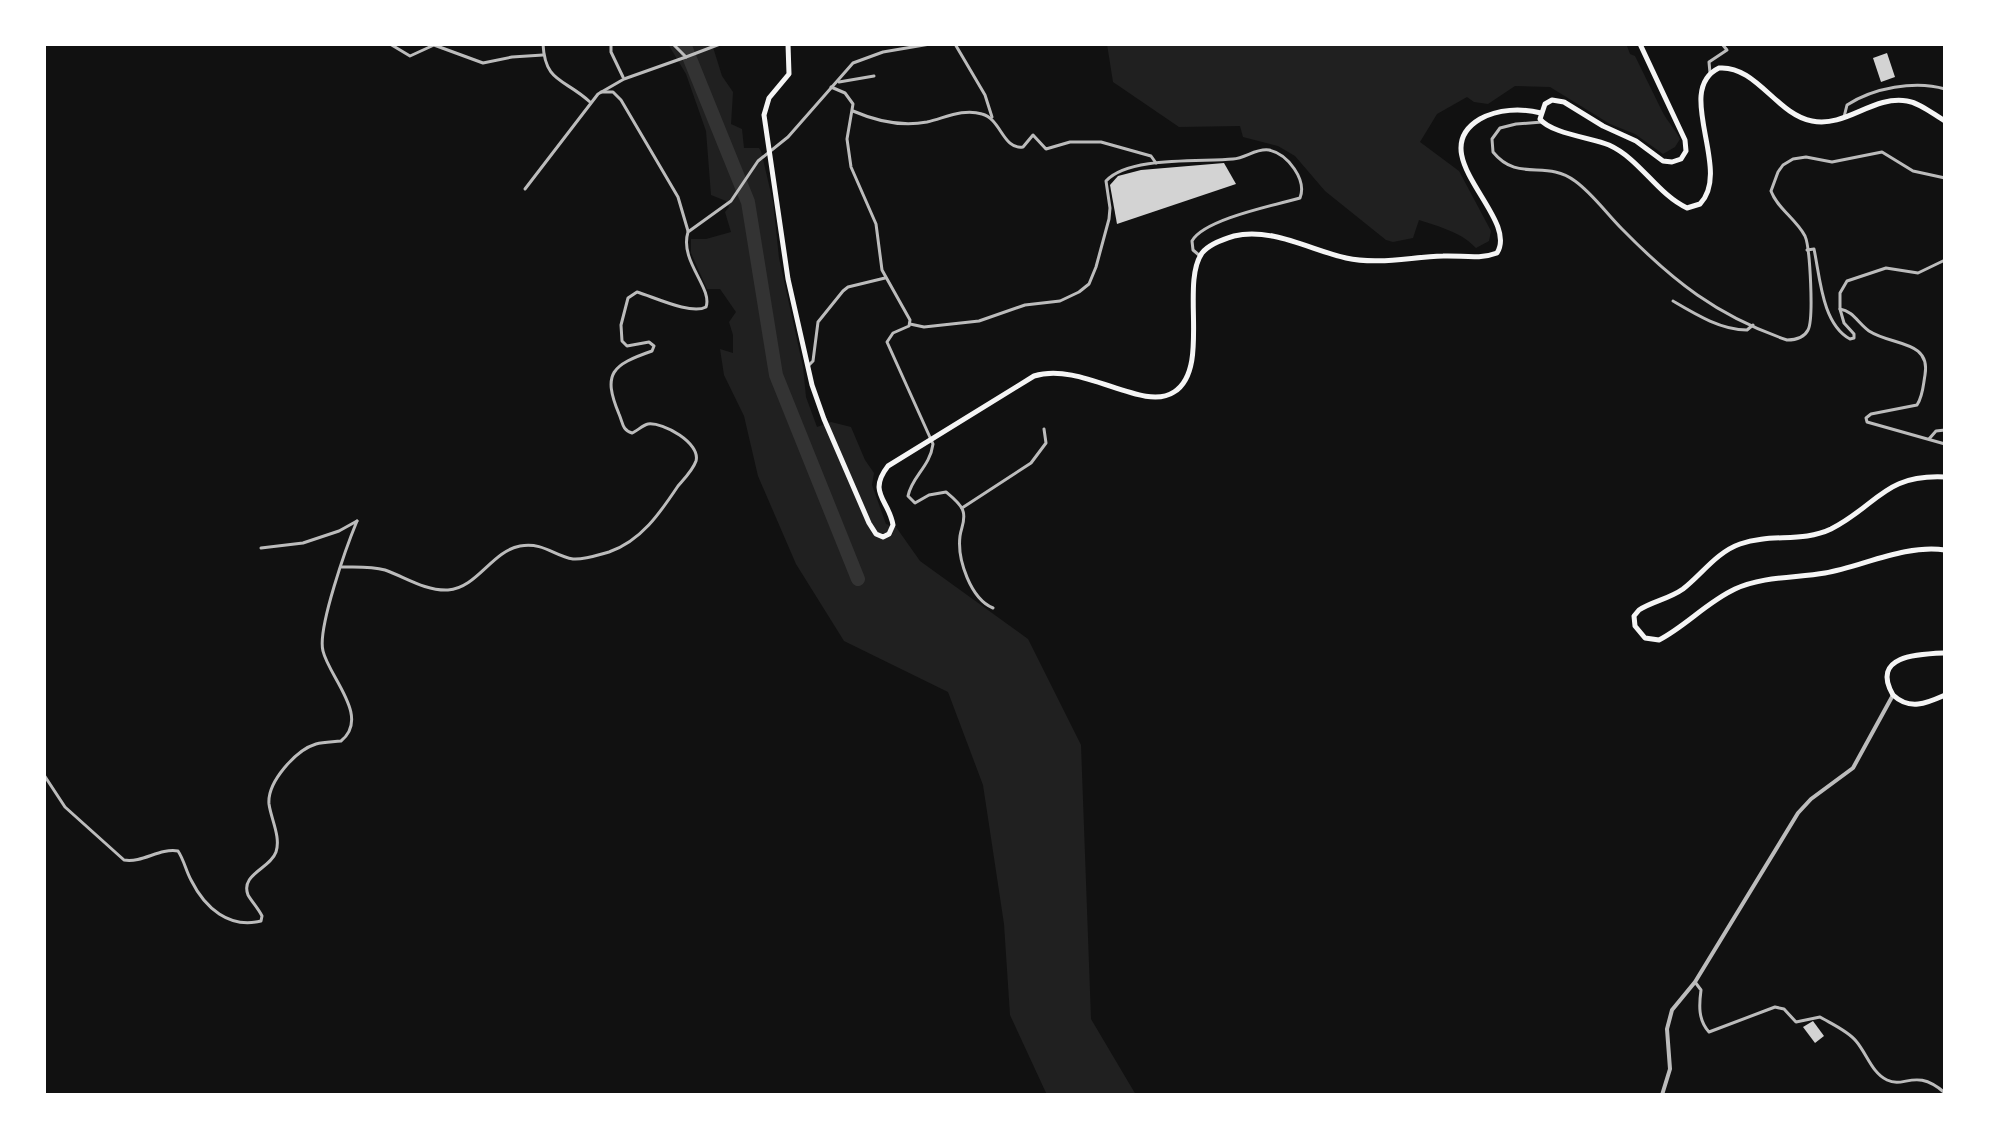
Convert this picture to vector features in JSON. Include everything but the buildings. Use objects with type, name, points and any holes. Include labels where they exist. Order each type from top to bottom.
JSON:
[{"type":"main road","points":[[788,44],[789,74],[769,98],[765,112],[788,279],[824,419],[869,523],[878,535],[887,536],[893,525],[879,493],[881,475],[894,461],[1026,381],[1038,375],[1063,373],[1144,397],[1162,397],[1175,392],[1186,378],[1192,356],[1195,275],[1200,256],[1215,243],[1252,234],[1364,261],[1494,255],[1500,248],[1501,237],[1464,165],[1464,138],[1476,122],[1491,115],[1523,109],[1541,113]]},
{"type":"main road","points":[[1640,44],[1685,140],[1685,153],[1681,159],[1663,161],[1636,141],[1603,126],[1566,103],[1550,101],[1544,105],[1542,122],[1554,129],[1614,148],[1681,205],[1694,208],[1704,199],[1710,185],[1701,94],[1704,80],[1721,67],[1738,71],[1808,120],[1829,122],[1894,100],[1910,102],[1945,121]]},
{"type":"main road","points":[[1945,477],[1919,477],[1899,482],[1822,533],[1740,544],[1716,558],[1682,590],[1639,610],[1634,616],[1635,626],[1645,638],[1659,640],[1739,587],[1764,580],[1826,573],[1917,551],[1945,550]]},
{"type":"main road","points":[[1945,653],[1916,655],[1895,661],[1888,676],[1893,695],[1902,702],[1918,705],[1945,695]]},
{"type":"street","points":[[390,44],[410,56],[434,45],[483,63],[543,55]]},
{"type":"street","points":[[543,44],[546,67],[590,102]]},
{"type":"street","points":[[611,44],[611,52],[624,79]]},
{"type":"street","points":[[673,44],[686,57]]},
{"type":"street","points":[[525,189],[598,94],[624,79],[720,44]]},
{"type":"street","points":[[688,232],[737,194],[753,167],[769,150],[788,137],[858,60],[901,46],[930,44]]},
{"type":"street","points":[[955,44],[985,95],[992,117],[1010,144],[1023,147],[1033,135],[1046,149],[1070,142],[1101,142],[1151,156],[1156,163]]},
{"type":"street","points":[[1710,73],[1709,62],[1727,50],[1722,44]]},
{"type":"street","points":[[836,82],[874,76]]},
{"type":"street","points":[[1844,117],[1847,105],[1874,92],[1924,85],[1945,89]]},
{"type":"street","points":[[831,87],[848,97],[853,111],[848,133],[853,174],[876,224],[880,262],[885,277],[910,318],[910,324]]},
{"type":"street","points":[[342,567],[382,569],[420,585],[451,590],[475,577],[509,550],[520,546],[552,550],[572,559],[622,547],[661,512],[696,461],[696,453],[687,439],[658,426],[644,425],[632,433],[625,430],[610,394],[614,371],[623,363],[654,348],[651,342],[632,346],[622,341],[625,303],[631,294],[641,293],[691,310],[706,307],[708,297],[689,257],[688,232],[678,197],[621,100],[613,92],[598,94]]},
{"type":"street","points":[[853,111],[895,123],[924,122],[970,112],[992,117]]},
{"type":"street","points":[[1542,122],[1500,128],[1492,139],[1493,152],[1504,164],[1514,168],[1551,169],[1568,175],[1632,239],[1696,296],[1719,311],[1787,340],[1807,333],[1812,314],[1804,235],[1771,191],[1778,172],[1787,162],[1803,157],[1832,162],[1882,152],[1913,171],[1945,178]]},
{"type":"street","points":[[993,608],[981,601],[962,561],[959,542],[964,522],[962,508],[946,492],[929,495],[915,503],[908,496],[931,457],[932,439],[887,342],[893,333],[910,324],[924,327],[979,321],[1025,305],[1060,301],[1079,292],[1089,284],[1096,267],[1109,219],[1107,179],[1118,172],[1156,163],[1203,158],[1233,159],[1267,150],[1285,158],[1297,173],[1302,189],[1300,198],[1269,204],[1204,229],[1192,241],[1193,250],[1200,256]]},
{"type":"street","points":[[1807,250],[1814,249],[1831,318],[1844,336],[1853,339],[1853,332],[1844,323],[1840,309],[1841,290],[1849,280],[1886,268],[1918,273],[1945,260]]},
{"type":"street","points":[[808,366],[813,360],[818,322],[843,291],[885,277]]},
{"type":"street","points":[[1673,301],[1706,319],[1732,328],[1747,330],[1753,325]]},
{"type":"street","points":[[1840,309],[1849,311],[1874,334],[1917,350],[1925,357],[1927,364],[1919,404],[1913,408],[1871,414],[1866,420],[1945,444]]},
{"type":"street","points":[[962,508],[1038,456],[1046,443],[1044,429]]},
{"type":"street","points":[[1929,439],[1933,432],[1945,430]]},
{"type":"street","points":[[44,775],[55,795],[72,814],[124,860],[178,851],[194,886],[215,911],[231,922],[261,921],[262,916],[246,886],[276,851],[278,842],[270,791],[302,751],[315,744],[341,741],[349,729],[349,707],[326,661],[321,639],[357,521],[339,531],[303,543],[261,548]]},
{"type":"street","points":[[1662,1095],[1670,1069],[1669,1020],[1676,1005],[1695,982],[1798,813],[1811,799],[1853,768],[1893,695]]},
{"type":"street","points":[[1695,982],[1701,990],[1699,1006],[1702,1022],[1709,1032],[1775,1007],[1784,1009],[1796,1022],[1820,1017],[1852,1037],[1876,1071],[1888,1080],[1920,1078],[1945,1093]]},
{"type":"shaded area","points":[[668,44],[712,44],[722,76],[733,92],[731,124],[742,129],[744,148],[759,148],[761,151],[773,202],[779,258],[803,367],[806,397],[817,427],[831,422],[851,427],[874,473],[872,485],[886,524],[896,527],[920,561],[1028,639],[1081,745],[1091,1019],[1136,1095],[1047,1095],[1010,1015],[1004,924],[983,785],[948,692],[844,641],[796,564],[758,476],[744,416],[724,375],[720,349],[733,353],[729,322],[736,312],[720,289],[707,289],[691,253],[691,239],[706,239],[731,232],[725,212],[729,207],[726,201],[711,195],[706,131],[686,74]]},
{"type":"shaded area","points":[[1107,44],[1627,46],[1680,139],[1675,147],[1663,154],[1635,134],[1610,124],[1550,87],[1515,86],[1488,104],[1474,102],[1467,97],[1437,114],[1420,142],[1459,171],[1491,231],[1489,241],[1476,248],[1457,234],[1419,220],[1413,238],[1393,242],[1386,240],[1325,191],[1295,156],[1278,146],[1243,137],[1240,126],[1179,127],[1113,82]]},
{"type":"waterway","points":[[684,44],[748,202],[776,375],[858,579]]}]
